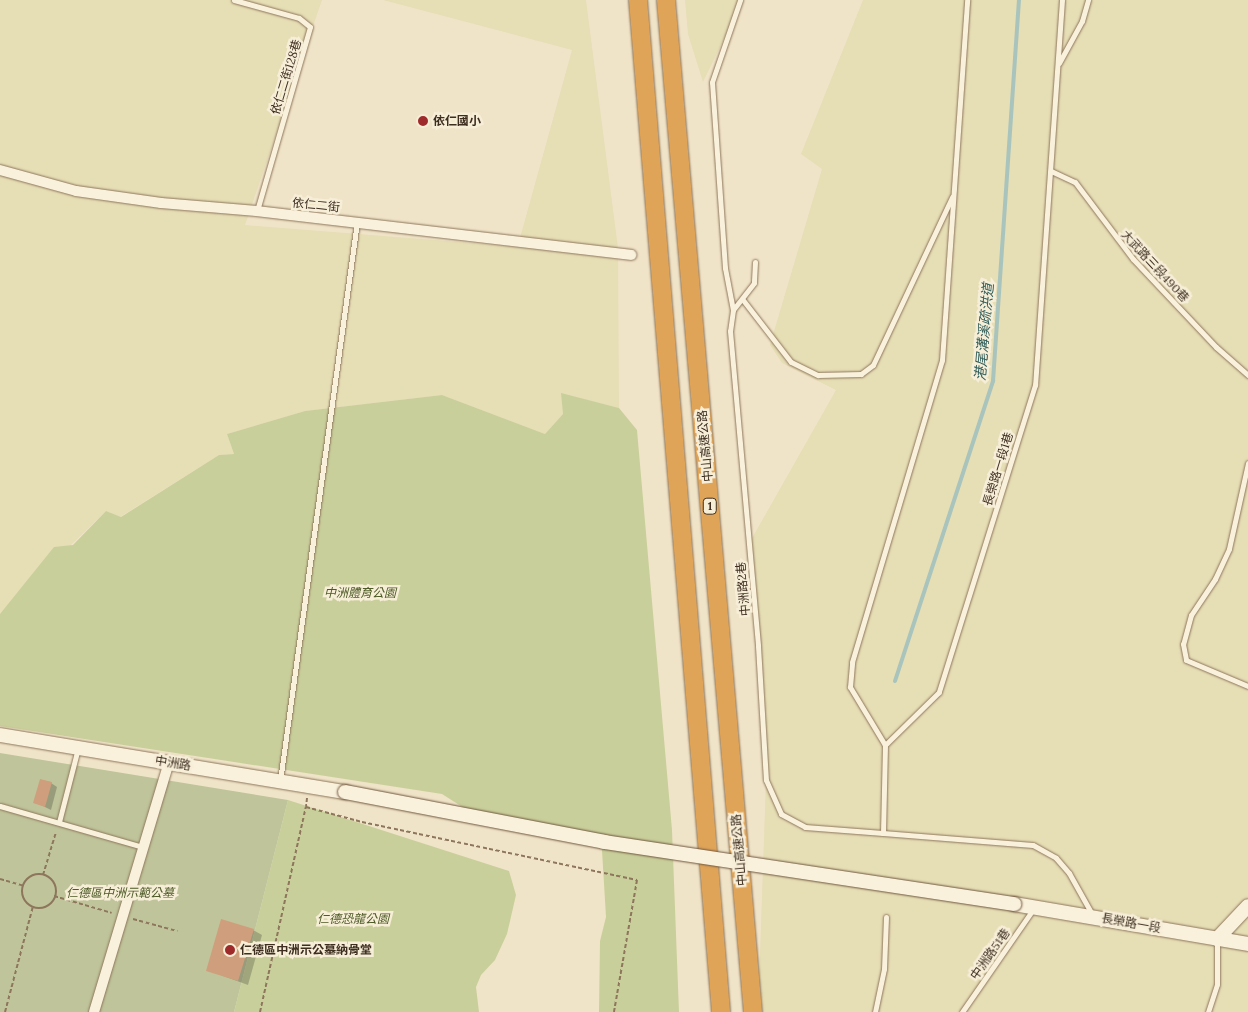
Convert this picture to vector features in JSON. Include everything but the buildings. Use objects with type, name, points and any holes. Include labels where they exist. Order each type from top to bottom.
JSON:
[{"type":"highway","points":[[638,0],[720,1009]]},
{"type":"highway","name":"中山高速公路","points":[[666,0],[753,1010]]},
{"type":"street","name":"依仁二街","points":[[0,170],[76,191],[161,203],[357,222],[631,255]]},
{"type":"street","name":"中洲路","points":[[0,735],[280,781],[303,783],[604,842],[1014,904]]},
{"type":"street","points":[[94,1012],[168,762]]},
{"type":"street","name":"長榮路一段","points":[[1014,904],[1248,944]]},
{"type":"street","points":[[1217,939],[1248,906]]},
{"type":"lane","name":"依仁二街128巷","points":[[234,0],[299,18],[310,27],[257,211]]},
{"type":"lane","name":"中洲路2巷","points":[[740,0],[712,82],[725,268],[733,310],[730,331],[758,646],[766,780],[781,814],[805,826],[883,833]]},
{"type":"lane","points":[[967,0],[942,360],[852,662],[850,687],[885,745],[883,833],[1033,845],[1056,858],[1069,873],[1094,917]]},
{"type":"lane","name":"長榮路一段1巷","points":[[885,745],[939,692],[1035,385],[1062,0]]},
{"type":"lane","points":[[1057,66],[1082,21],[1088,0]]},
{"type":"lane","name":"大武路三段490巷","points":[[1050,171],[1075,182],[1133,259],[1216,347],[1248,375]]},
{"type":"lane","points":[[743,300],[791,362],[818,375],[861,374],[873,365],[954,193]]},
{"type":"lane","points":[[280,781],[357,222]]},
{"type":"lane","points":[[733,310],[743,300],[754,283],[755,262]]},
{"type":"lane","points":[[1248,463],[1229,549],[1215,579],[1191,615],[1183,644],[1186,660],[1248,686]]},
{"type":"lane","points":[[59,822],[78,748]]},
{"type":"lane","points":[[0,806],[143,847]]},
{"type":"lane","name":"中洲路51巷","points":[[962,1012],[1034,908]]},
{"type":"lane","points":[[875,1012],[884,969],[886,917]]},
{"type":"lane","points":[[1208,1012],[1217,984],[1217,939]]},
{"type":"path","points":[[260,1012],[306,807],[303,783]]},
{"type":"path","points":[[306,807],[362,822],[637,880],[614,1012]]},
{"type":"path","points":[[43,876],[59,822]]},
{"type":"path","points":[[37,874],[51,878],[56,888],[52,903],[39,908],[26,904],[22,893],[24,886],[26,880],[37,874]]},
{"type":"path","points":[[0,879],[24,886]]},
{"type":"path","points":[[5,1012],[33,906]]},
{"type":"shaded area","points":[[0,0],[322,0],[245,225],[521,247],[520,238],[572,50],[383,0],[586,0],[618,248],[619,408],[562,394],[563,414],[545,434],[442,395],[305,411],[227,434],[234,454],[219,455],[120,517],[106,511],[0,614]]},
{"type":"shaded area","points":[[685,0],[743,0],[703,82],[688,34]]},
{"type":"shaded area","points":[[863,0],[1248,0],[1248,1012],[758,1012],[766,780],[751,540],[836,390],[782,363],[770,345],[822,169],[801,154]]},
{"type":"green space","name":"中洲體育公園","points":[[561,393],[619,408],[637,430],[672,830],[679,1012],[599,1012],[600,941],[606,917],[601,834],[475,815],[442,794],[0,726],[0,614],[54,547],[73,545],[106,511],[121,517],[219,455],[234,454],[227,434],[305,411],[442,395],[545,434],[563,414]]},
{"type":"green space","name":"仁德區中洲示範公墓","points":[[0,753],[288,800],[234,1012],[0,1012]]},
{"type":"green space","name":"仁德恐龍公園","points":[[288,800],[509,871],[516,895],[507,934],[495,960],[481,975],[476,987],[479,1012],[234,1012]]},
{"type":"waterway","name":"港尾溝溪疏洪道","points":[[895,681],[993,381],[1019,0]]},
{"type":"place","name":"依仁國小","points":[[423,121]]},
{"type":"place","name":"仁德區中洲示公墓納骨堂","points":[[230,950]]}]
